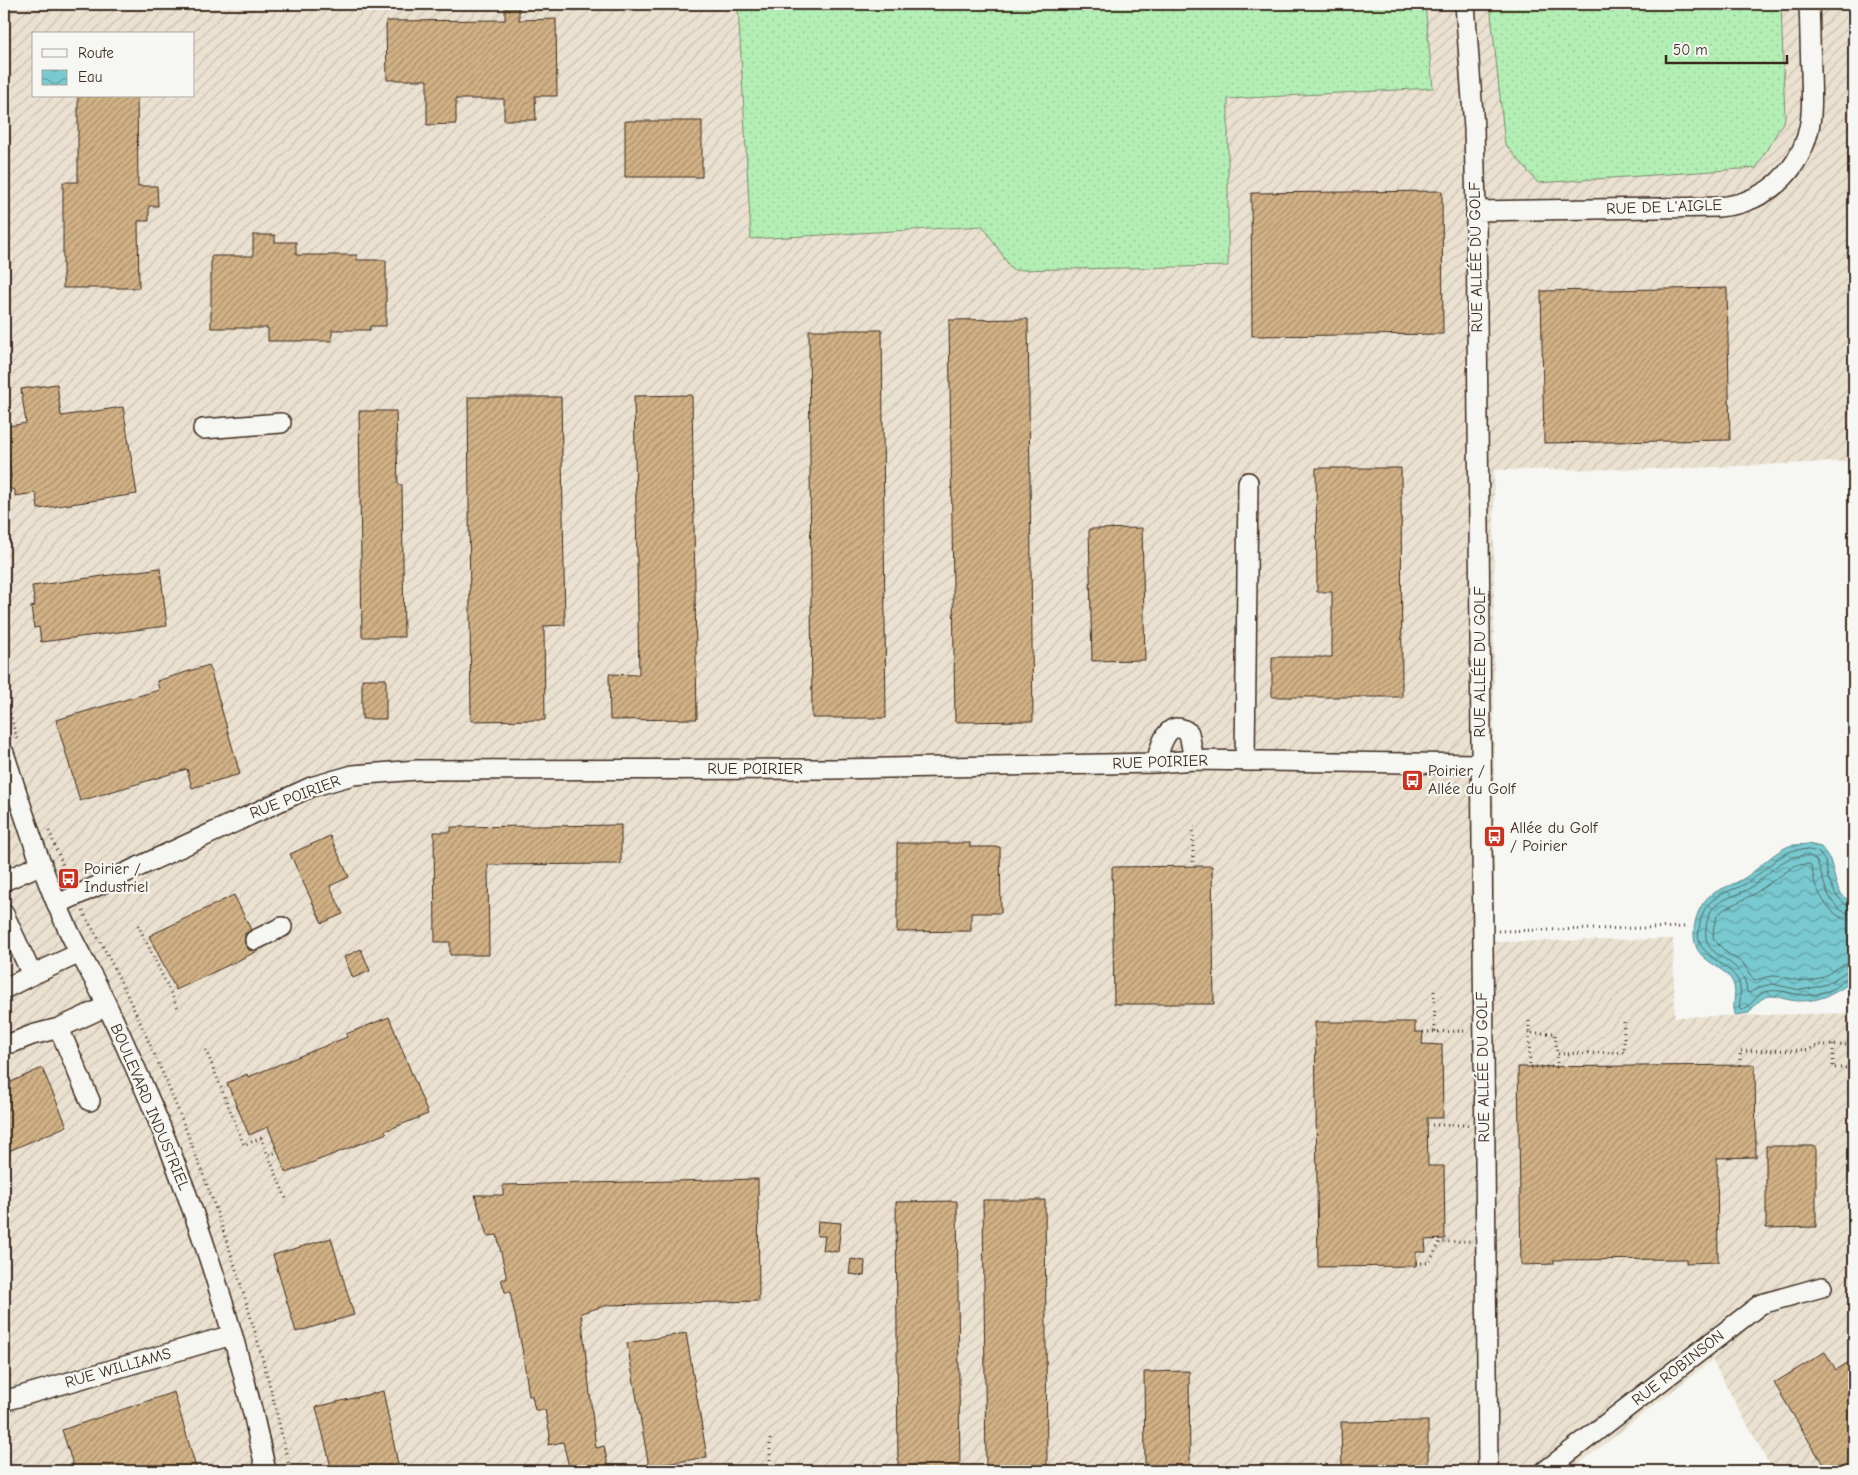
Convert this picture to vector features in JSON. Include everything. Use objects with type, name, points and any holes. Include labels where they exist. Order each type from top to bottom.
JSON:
[{"type":"street","name":"RUE ALLÉE DU GOLF","points":[[1465,4],[1474,128],[1476,211],[1488,1471]]},
{"type":"street","name":"RUE DE L'AIGLE","points":[[1476,211],[1718,207],[1743,203],[1761,195],[1787,175],[1805,144],[1810,122],[1810,4]]},
{"type":"street","points":[[203,429],[281,424]]},
{"type":"street","points":[[1245,761],[1248,482]]},
{"type":"street","points":[[1156,763],[1162,742],[1170,731],[1175,728],[1180,728],[1189,733],[1194,760]]},
{"type":"street","name":"BOULEVARD INDUSTRIEL","points":[[4,753],[42,864],[58,904],[107,1006],[153,1109],[177,1169],[212,1269],[232,1335],[251,1402],[266,1471]]},
{"type":"street","name":"RUE POIRIER","points":[[58,904],[311,787],[353,775],[399,771],[825,769],[1156,763],[1194,760],[1480,764]]},
{"type":"street","points":[[4,881],[42,864]]},
{"type":"street","points":[[4,914],[32,975]]},
{"type":"street","points":[[255,940],[282,927]]},
{"type":"street","points":[[4,989],[80,953]]},
{"type":"street","points":[[4,1043],[12,1043],[32,1035],[59,1028],[107,1006]]},
{"type":"street","points":[[59,1028],[90,1101]]},
{"type":"street","name":"RUE ROBINSON","points":[[1544,1471],[1761,1304],[1822,1287]]},
{"type":"street","name":"RUE WILLIAMS","points":[[4,1401],[232,1335]]},
{"type":"path","points":[[1192,826],[1193,866]]},
{"type":"path","name":"BOULEVARD INDUSTRIEL","points":[[86,918],[107,954],[144,1031],[202,1170],[247,1305],[270,1386],[290,1471]]},
{"type":"path","points":[[138,925],[178,1008]]},
{"type":"path","points":[[1482,931],[1688,927]]},
{"type":"path","points":[[1434,991],[1435,1032]]},
{"type":"path","points":[[1557,1054],[1624,1052],[1624,1020]]},
{"type":"path","points":[[1528,1021],[1530,1067],[1557,1067],[1556,1033],[1529,1033]]},
{"type":"path","points":[[1423,1032],[1483,1031]]},
{"type":"path","points":[[1740,1065],[1740,1051],[1807,1050],[1820,1045],[1854,1045]]},
{"type":"path","points":[[1833,1045],[1833,1068],[1846,1068]]},
{"type":"path","points":[[206,1050],[244,1145],[261,1138],[287,1201]]},
{"type":"path","points":[[1427,1125],[1484,1125]]},
{"type":"path","points":[[268,1155],[278,1152]]},
{"type":"path","points":[[1416,1263],[1429,1263],[1440,1242],[1485,1240]]},
{"type":"path","points":[[770,1439],[770,1468]]},
{"type":"shaded area","points":[[4,4],[1854,4],[1854,461],[1667,469],[1494,470],[1494,942],[1673,939],[1675,1017],[1854,1013],[1854,1471],[1773,1471],[1712,1360],[1570,1471],[4,1471]]},
{"type":"green space","points":[[738,4],[1425,4],[1433,88],[1228,99],[1228,266],[1012,270],[983,226],[751,239]]},
{"type":"green space","points":[[1490,4],[1781,4],[1785,119],[1756,168],[1538,183],[1505,144]]},
{"type":"water","points":[[1808,844],[1821,847],[1830,860],[1839,890],[1847,900],[1854,903],[1854,979],[1836,992],[1808,1001],[1767,996],[1756,1004],[1749,1013],[1735,1015],[1735,992],[1731,979],[1702,956],[1696,945],[1694,930],[1698,913],[1706,899],[1712,894],[1743,879],[1783,849],[1791,845]]},
{"type":"building","points":[[505,8],[519,8],[519,20],[556,19],[557,96],[535,96],[536,120],[504,120],[504,99],[456,99],[456,124],[427,125],[427,80],[387,80],[386,21],[505,20]]},
{"type":"building","points":[[78,98],[137,98],[138,186],[157,186],[158,206],[149,206],[149,221],[138,221],[139,288],[63,288],[63,182],[78,182]]},
{"type":"building","points":[[625,121],[702,121],[702,177],[625,177]]},
{"type":"building","points":[[1442,191],[1443,334],[1252,336],[1251,193]]},
{"type":"building","points":[[253,235],[275,235],[275,242],[296,242],[296,255],[357,255],[357,260],[386,260],[386,326],[370,326],[370,330],[332,330],[332,341],[268,341],[268,328],[211,328],[211,256],[253,256]]},
{"type":"building","points":[[1727,288],[1730,440],[1544,443],[1541,291]]},
{"type":"building","points":[[1028,319],[1033,721],[955,722],[949,320]]},
{"type":"building","points":[[809,330],[882,330],[886,718],[812,718]]},
{"type":"building","points":[[57,384],[61,416],[123,407],[137,494],[38,509],[36,493],[15,496],[15,490],[7,488],[11,477],[4,427],[26,423],[21,389]]},
{"type":"building","points":[[692,395],[697,719],[610,720],[609,674],[639,675],[634,396]]},
{"type":"building","points":[[468,397],[561,397],[565,625],[544,626],[545,720],[471,721]]},
{"type":"building","points":[[359,411],[396,411],[398,484],[402,485],[404,637],[362,637]]},
{"type":"building","points":[[1316,468],[1401,468],[1402,697],[1272,697],[1272,657],[1332,657],[1332,592],[1317,592]]},
{"type":"building","points":[[1142,528],[1145,660],[1092,661],[1089,529]]},
{"type":"building","points":[[160,568],[167,626],[41,642],[39,627],[34,628],[31,607],[35,606],[32,586]]},
{"type":"building","points":[[209,665],[240,774],[192,788],[187,769],[80,801],[56,720],[159,690],[157,681]]},
{"type":"building","points":[[362,679],[386,679],[386,719],[362,719]]},
{"type":"building","points":[[621,825],[621,864],[488,865],[489,955],[450,955],[450,942],[435,942],[434,832],[451,832],[451,827]]},
{"type":"building","points":[[330,836],[349,877],[330,886],[343,914],[322,923],[290,854]]},
{"type":"building","points":[[897,843],[970,843],[970,847],[1000,847],[1001,913],[971,913],[971,931],[897,932]]},
{"type":"building","points":[[1212,866],[1214,1004],[1114,1004],[1112,867]]},
{"type":"building","points":[[234,895],[251,930],[245,934],[245,944],[249,950],[258,951],[176,990],[149,936]]},
{"type":"building","points":[[361,949],[370,971],[353,978],[344,957]]},
{"type":"building","points":[[389,1017],[428,1114],[385,1131],[387,1133],[286,1173],[268,1127],[249,1135],[227,1083],[247,1074],[248,1077],[347,1037],[346,1034]]},
{"type":"building","points":[[1315,1022],[1415,1022],[1415,1032],[1423,1032],[1422,1044],[1442,1045],[1443,1118],[1427,1118],[1428,1166],[1444,1166],[1445,1239],[1425,1240],[1426,1252],[1416,1252],[1416,1266],[1318,1267]]},
{"type":"building","points":[[1755,1065],[1756,1157],[1717,1158],[1718,1262],[1686,1263],[1686,1259],[1554,1260],[1554,1264],[1521,1265],[1518,1067]]},
{"type":"building","points":[[42,1068],[67,1126],[4,1153],[4,1085]]},
{"type":"building","points":[[1766,1146],[1816,1146],[1816,1227],[1766,1228]]},
{"type":"building","points":[[758,1179],[759,1301],[608,1305],[581,1313],[596,1448],[604,1446],[608,1466],[606,1466],[607,1471],[570,1471],[563,1442],[548,1445],[550,1435],[545,1410],[535,1410],[532,1396],[529,1396],[522,1348],[510,1292],[505,1292],[501,1279],[507,1279],[497,1235],[487,1236],[475,1195],[503,1195],[503,1185]]},
{"type":"building","points":[[983,1200],[1045,1200],[1047,1471],[986,1471]]},
{"type":"building","points":[[957,1201],[960,1471],[898,1471],[896,1202]]},
{"type":"building","points":[[818,1221],[841,1223],[838,1252],[823,1250],[825,1236],[817,1236]]},
{"type":"building","points":[[331,1238],[354,1315],[296,1332],[273,1255]]},
{"type":"building","points":[[851,1259],[865,1261],[864,1276],[849,1274]]},
{"type":"building","points":[[686,1333],[707,1457],[649,1467],[627,1343]]},
{"type":"building","points":[[1825,1352],[1836,1370],[1854,1359],[1854,1471],[1827,1471],[1774,1383]]},
{"type":"building","points":[[1189,1371],[1190,1468],[1145,1468],[1144,1372]]},
{"type":"building","points":[[383,1391],[398,1464],[362,1471],[332,1471],[316,1407]]},
{"type":"building","points":[[174,1392],[197,1471],[75,1471],[62,1430]]},
{"type":"building","points":[[1428,1421],[1428,1471],[1342,1471],[1341,1422]]},
{"type":"place","name":"Poirier / Allée du Golf","points":[[1412,780]]},
{"type":"place","name":"Allée du Golf / Poirier","points":[[1494,837]]},
{"type":"place","name":"Poirier / Industriel","points":[[68,878]]}]
